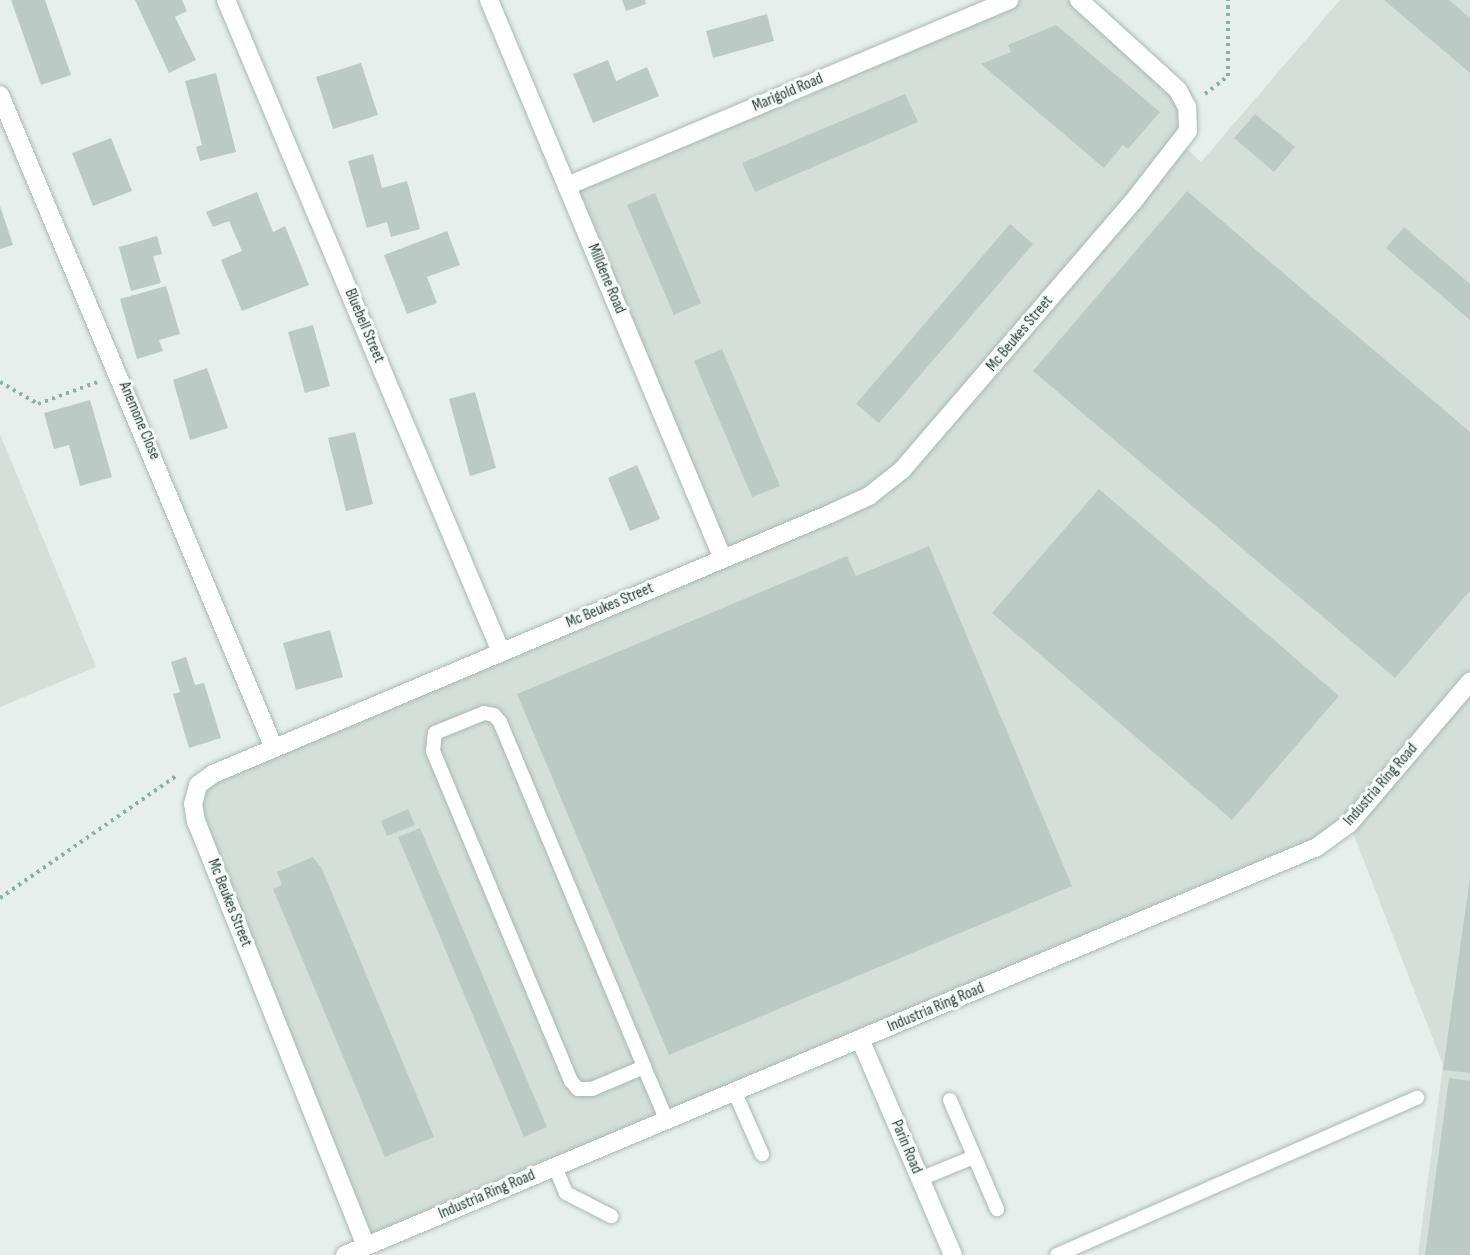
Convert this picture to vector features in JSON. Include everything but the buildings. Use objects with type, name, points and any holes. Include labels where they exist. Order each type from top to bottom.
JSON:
[{"type":"street","name":"Bluebell Street","points":[[226,0],[501,652]]},
{"type":"street","name":"Milldene Road","points":[[489,0],[723,559]]},
{"type":"street","name":"Marigold Road","points":[[567,186],[1009,0]]},
{"type":"street","points":[[1079,0],[1178,90],[1187,107]]},
{"type":"street","name":"Anemone Close","points":[[0,95],[274,748]]},
{"type":"street","name":"Mc Beukes Street","points":[[366,1246],[193,810],[195,792],[205,778],[869,496],[902,470],[1182,142],[1189,122],[1187,107]]},
{"type":"street","name":"Industria Ring Road","points":[[345,1255],[735,1093],[1330,840],[1349,824],[1470,682]]},
{"type":"street","name":"Parin Road","points":[[860,1040],[953,1255]]},
{"type":"lane","points":[[644,1067],[587,1090],[578,1089],[571,1081],[433,751],[435,733],[479,714],[489,713],[497,718],[667,1121]]},
{"type":"lane","points":[[735,1093],[762,1154]]},
{"type":"lane","points":[[1057,1255],[1417,1098]]},
{"type":"lane","points":[[950,1100],[997,1209]]},
{"type":"lane","points":[[920,1179],[974,1156]]},
{"type":"lane","points":[[555,1167],[566,1193],[611,1216]]},
{"type":"path","points":[[1187,107],[1228,76],[1228,0]]},
{"type":"path","points":[[0,382],[38,404],[118,374]]},
{"type":"path","points":[[0,898],[167,780],[185,773]]},
{"type":"shaded area","points":[[1005,0],[1081,0],[1180,89],[1182,144],[1201,162],[1340,0],[1470,0],[1470,1255],[1418,1255],[1443,1065],[1350,825],[368,1248],[195,815],[205,779],[722,561],[564,185]]},
{"type":"shaded area","points":[[0,434],[96,667],[0,707]]}]
